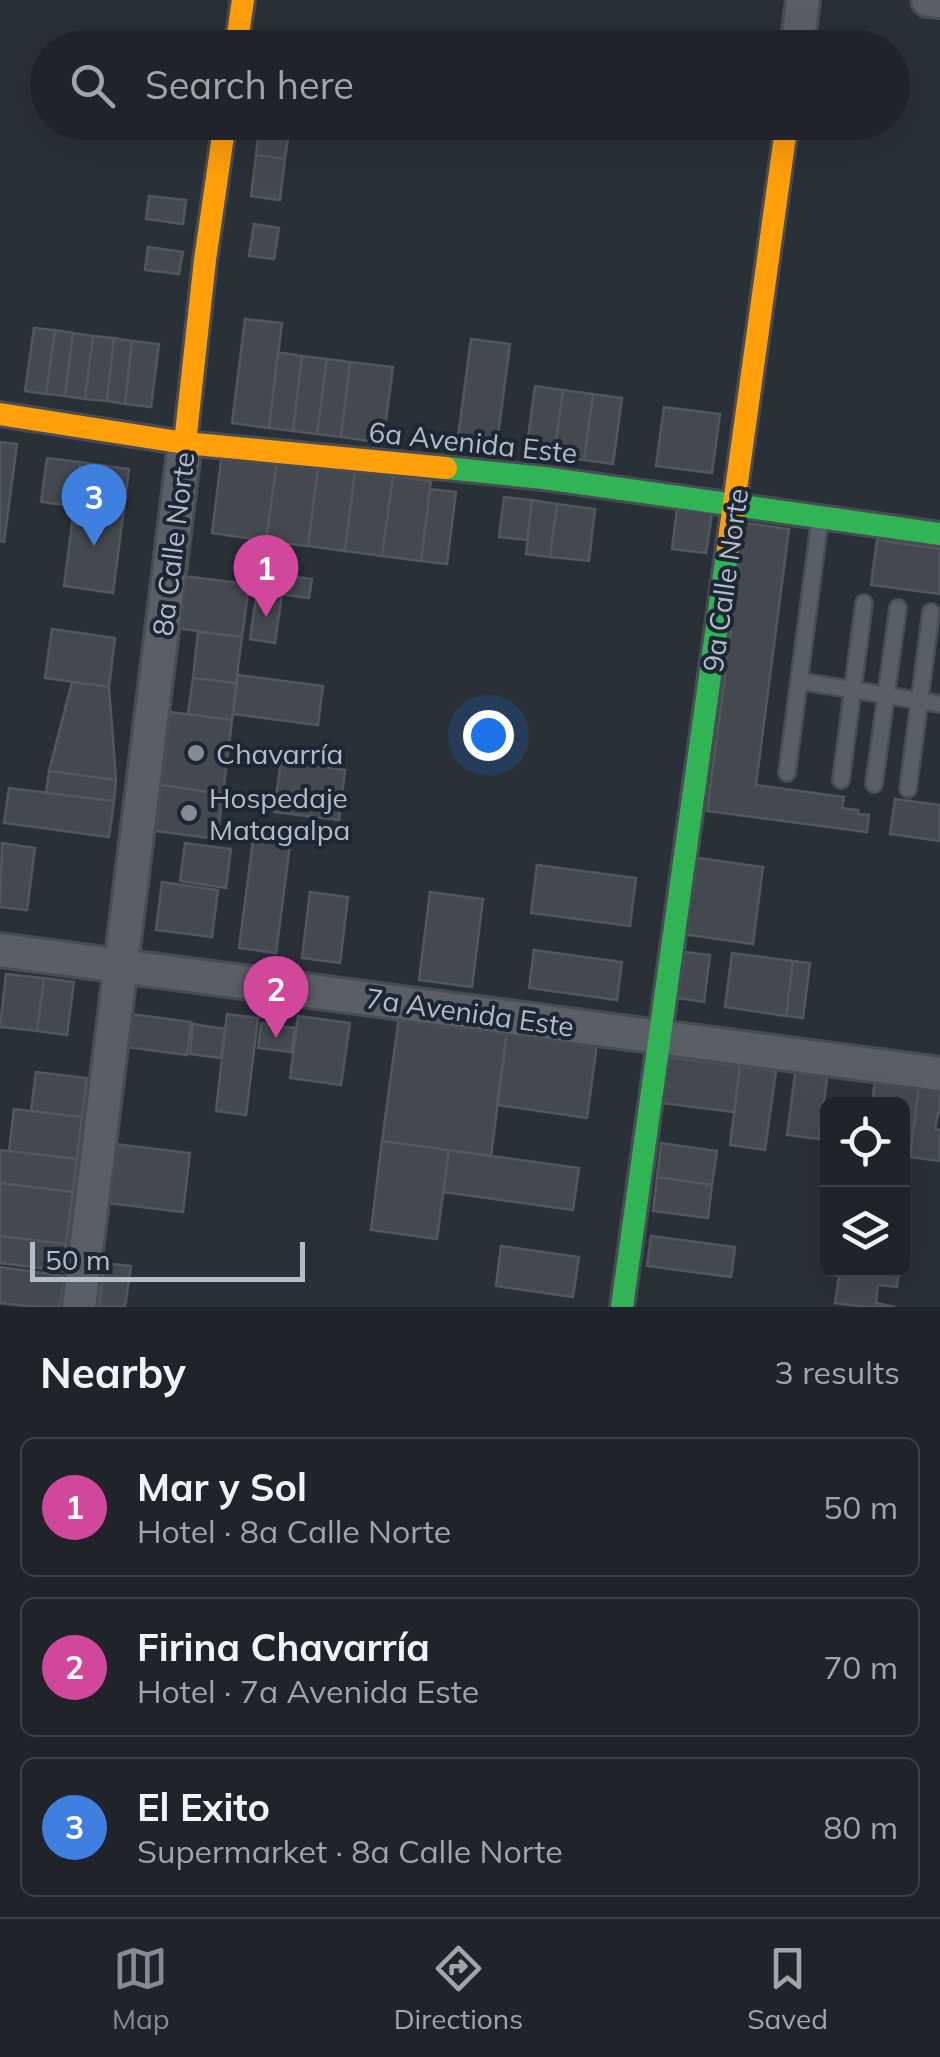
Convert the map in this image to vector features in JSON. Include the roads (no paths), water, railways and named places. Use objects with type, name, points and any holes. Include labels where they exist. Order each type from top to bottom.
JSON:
[{"type":"street","points":[[239,30],[243,0]]},
{"type":"street","points":[[799,30],[803,0]]},
{"type":"street","points":[[928,0],[940,1]]},
{"type":"street","name":"8a Calle Norte","points":[[79,1307],[222,140]]},
{"type":"street","name":"9a Calle Norte","points":[[622,1307],[785,140]]},
{"type":"street","name":"6a Avenida Este","points":[[0,414],[185,443],[544,478],[940,534]]},
{"type":"street","name":"7a Avenida Este","points":[[0,950],[940,1074]]},
{"type":"lane","points":[[786,773],[821,517]]},
{"type":"lane","points":[[841,780],[864,603]]},
{"type":"lane","points":[[874,784],[898,608]]},
{"type":"lane","points":[[908,790],[931,612]]},
{"type":"lane","points":[[799,681],[940,704]]},
{"type":"place","name":"El Exito","points":[[94,546]]},
{"type":"place","name":"Mar y Sol","points":[[266,617]]},
{"type":"place","name":"Chavarría","points":[[196,753]]},
{"type":"place","name":"Hospedaje Matagalpa","points":[[189,813]]},
{"type":"place","name":"Firina Chavarría","points":[[276,1038]]}]
